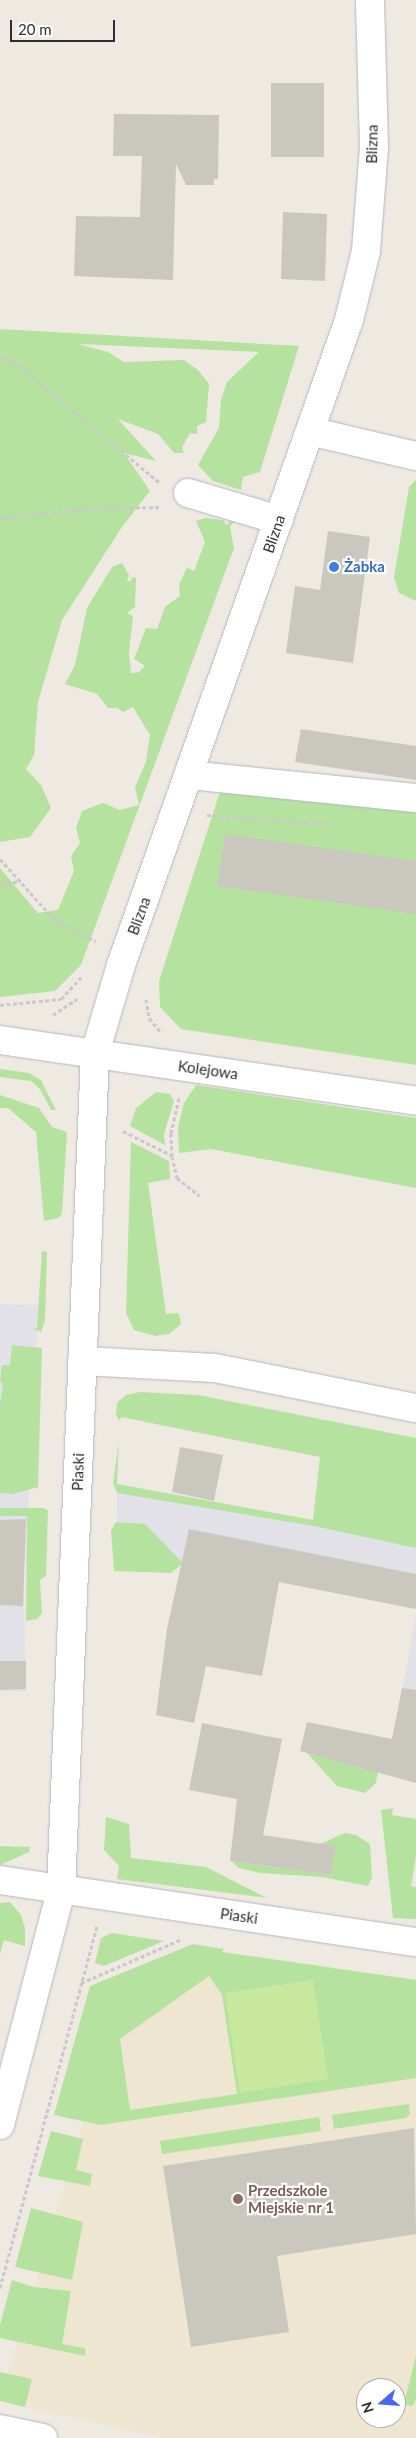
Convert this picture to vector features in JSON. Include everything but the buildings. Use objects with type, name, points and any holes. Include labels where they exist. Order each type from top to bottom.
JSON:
[{"type":"street","name":"Blizna","points":[[95,1054],[121,965],[349,320],[366,252],[374,146],[370,0]]},
{"type":"street","points":[[310,431],[416,456]]},
{"type":"street","points":[[188,493],[279,520]]},
{"type":"street","points":[[189,775],[416,798]]},
{"type":"street","name":"Kolejowa","points":[[0,1040],[416,1101]]},
{"type":"street","name":"Piaski","points":[[0,2124],[61,1890],[95,1054]]},
{"type":"street","points":[[82,1361],[215,1368],[416,1408]]},
{"type":"street","points":[[0,1880],[61,1890]]},
{"type":"street","name":"Piaski","points":[[61,1890],[416,1942]]},
{"type":"street","points":[[0,2429],[43,2438]]},
{"type":"path","points":[[0,357],[16,364],[162,484],[188,493]]},
{"type":"path","points":[[0,518],[84,509],[164,507]]},
{"type":"path","points":[[206,815],[254,818]]},
{"type":"path","points":[[0,860],[54,919],[104,943]]},
{"type":"path","points":[[0,884],[21,881]]},
{"type":"path","points":[[0,1005],[61,998],[85,974]]},
{"type":"path","points":[[44,1017],[66,1007],[81,993]]},
{"type":"path","points":[[180,1096],[171,1133],[172,1156],[177,1178],[200,1196]]},
{"type":"path","points":[[123,1131],[172,1156]]},
{"type":"path","points":[[0,2288],[81,1983],[98,1923],[104,1920]]},
{"type":"path","points":[[81,1983],[186,1938]]},
{"type":"shaded area","points":[[0,1304],[39,1305],[24,1586],[26,1692],[0,1691]]},
{"type":"shaded area","points":[[117,1484],[416,1540],[416,1609],[116,1549]]},
{"type":"shaded area","points":[[416,1616],[416,1743],[393,1739]]},
{"type":"shaded area","name":"Przedszkole Miejskie nr 1","points":[[221,1952],[416,1980],[416,2438],[164,2438],[25,2407],[6,2379],[112,2025]]},
{"type":"green space","points":[[0,329],[299,346],[260,472],[243,477],[241,490],[213,481],[198,465],[219,428],[221,400],[227,382],[259,352],[78,344],[108,352],[124,362],[184,360],[198,370],[209,384],[206,422],[197,426],[197,434],[190,433],[182,447],[184,453],[174,453],[158,434],[118,419],[156,461],[124,453],[150,491],[122,527],[62,620],[38,702],[34,755],[26,769],[41,785],[51,808],[30,837],[0,842]]},
{"type":"green space","points":[[416,480],[416,601],[399,593],[394,577],[409,487]]},
{"type":"green space","points":[[205,518],[223,520],[226,525],[233,519],[235,521],[230,526],[234,548],[81,965],[55,991],[0,997],[0,868],[38,913],[58,910],[74,871],[71,856],[80,843],[76,828],[82,811],[103,803],[120,810],[139,805],[135,787],[146,762],[150,735],[133,707],[123,712],[117,708],[108,708],[97,694],[65,684],[75,665],[87,608],[112,567],[122,563],[129,575],[127,581],[131,581],[132,577],[136,578],[135,607],[127,613],[133,616],[129,653],[131,673],[139,672],[145,666],[134,659],[146,628],[157,629],[165,607],[180,596],[179,585],[187,567],[194,571],[205,542],[196,521]]},
{"type":"green space","points":[[224,779],[416,798],[416,1065],[181,1029],[160,1007],[159,981]]},
{"type":"green space","points":[[0,1069],[29,1073],[41,1080],[56,1110],[51,1110],[40,1089],[31,1081],[0,1077]]},
{"type":"green space","points":[[196,1085],[416,1118],[416,1188],[211,1149],[179,1153],[178,1128],[184,1103]]},
{"type":"green space","points":[[156,1092],[170,1094],[174,1101],[164,1134],[165,1145],[130,1126],[136,1108]]},
{"type":"green space","points":[[0,1095],[39,1108],[52,1127],[67,1132],[62,1214],[58,1218],[44,1221],[36,1132],[8,1108],[0,1108]]},
{"type":"green space","points":[[131,1142],[169,1161],[170,1179],[148,1183],[166,1314],[178,1313],[181,1324],[169,1334],[156,1336],[134,1330],[126,1313]]},
{"type":"green space","points":[[42,1251],[47,1252],[45,1320],[41,1332],[33,1329],[37,1328]]},
{"type":"green space","points":[[12,1345],[42,1348],[38,1487],[13,1494],[0,1493],[0,1404],[3,1384],[0,1381],[2,1365],[10,1365]]},
{"type":"green space","points":[[140,1392],[198,1395],[416,1438],[416,1548],[314,1526],[117,1493],[113,1483],[119,1441],[117,1484],[313,1520],[320,1457],[121,1417],[120,1421],[116,1415],[117,1403],[126,1395]]},
{"type":"green space","points":[[0,1508],[44,1508],[48,1511],[46,1576],[40,1580],[42,1613],[37,1619],[26,1621],[27,1516],[0,1516]]},
{"type":"green space","points":[[116,1522],[145,1524],[183,1563],[171,1573],[114,1571],[111,1531]]},
{"type":"green space","points":[[307,1753],[378,1772],[376,1783],[365,1793],[337,1786]]},
{"type":"green space","points":[[393,1808],[392,1815],[416,1819],[416,1856],[411,1886],[416,1887],[416,1919],[393,1918],[381,1810]]},
{"type":"green space","points":[[106,1817],[129,1824],[131,1858],[206,1867],[267,1898],[117,1879],[119,1866],[104,1850]]},
{"type":"green space","points":[[345,1833],[356,1835],[370,1844],[372,1877],[368,1886],[322,1877],[260,1873],[239,1868],[231,1861],[331,1875],[335,1846],[320,1844]]},
{"type":"green space","points":[[0,1846],[30,1847],[29,1852],[0,1865]]},
{"type":"green space","points":[[10,1902],[21,1915],[25,1928],[25,1946],[4,1940],[0,1954],[0,1903]]},
{"type":"green space","points":[[112,1933],[164,1941],[104,1966],[95,1963],[101,1938]]},
{"type":"green space","points":[[193,1944],[224,1949],[222,1952],[416,1980],[416,2078],[101,2125],[54,2115],[90,1986]],"holes":[[[209,1976],[222,1995],[237,2094],[130,2110],[120,2039]]]},
{"type":"green space","points":[[313,1980],[328,2079],[240,2093],[225,1993]]},
{"type":"green space","points":[[409,2104],[410,2114],[406,2118],[334,2129],[332,2115]]},
{"type":"green space","points":[[319,2117],[321,2131],[162,2154],[160,2141]]},
{"type":"green space","points":[[51,2131],[83,2139],[76,2170],[92,2174],[90,2186],[38,2176]]},
{"type":"green space","points":[[31,2208],[83,2222],[72,2280],[15,2267]]},
{"type":"green space","points":[[12,2280],[34,2287],[71,2291],[62,2344],[85,2348],[85,2356],[0,2338],[0,2325]]},
{"type":"green space","points":[[416,2355],[416,2399],[412,2406],[406,2404],[406,2396]]},
{"type":"green space","points":[[0,2372],[32,2379],[25,2407],[0,2401]]},
{"type":"place","name":"Żabka","points":[[334,567]]},
{"type":"place","name":"Przedszkole Miejskie nr 1","points":[[238,2199]]}]
